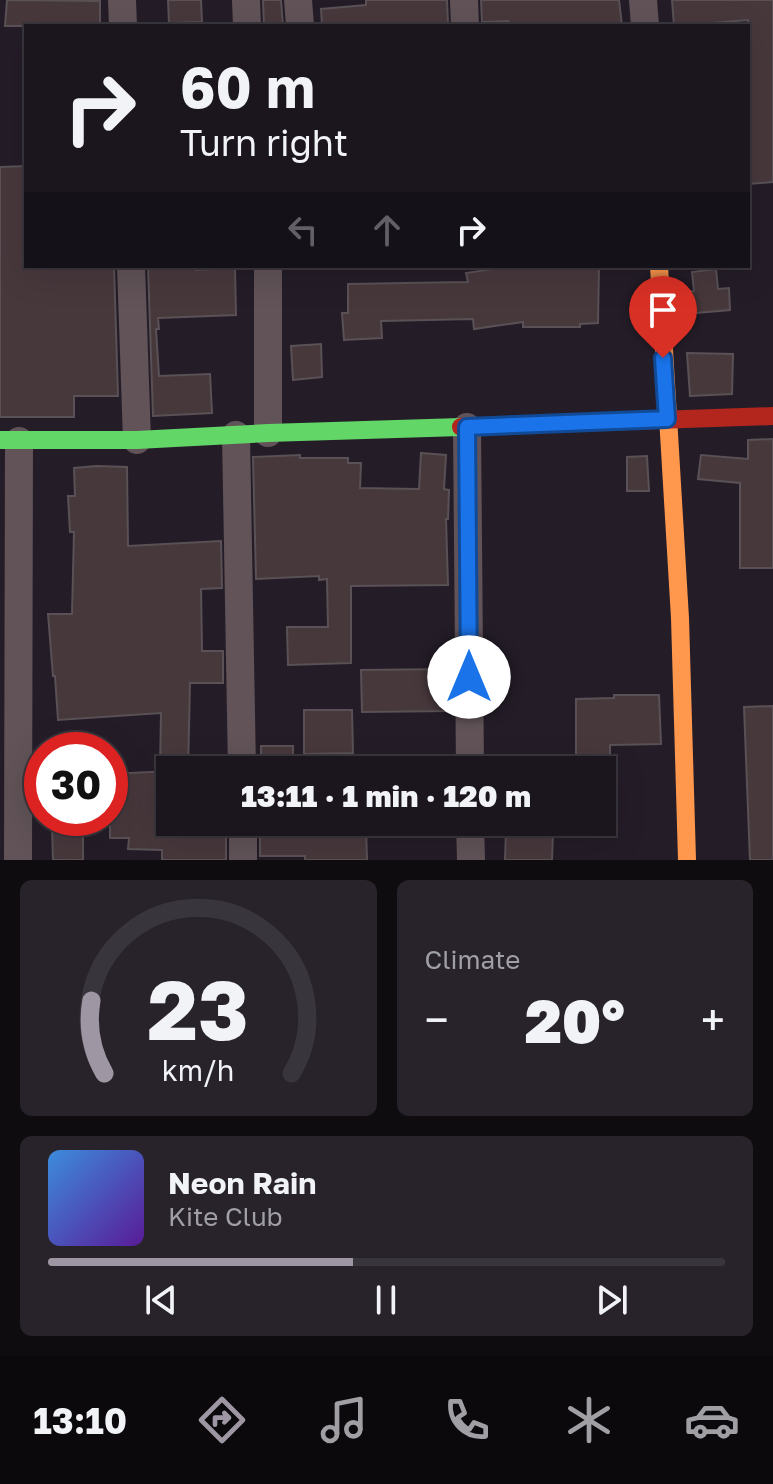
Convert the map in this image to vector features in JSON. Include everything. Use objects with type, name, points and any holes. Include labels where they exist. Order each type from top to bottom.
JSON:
[{"type":"street","points":[[122,0],[123,24]]},
{"type":"street","points":[[246,0],[247,24]]},
{"type":"street","points":[[298,0],[300,24]]},
{"type":"street","points":[[464,0],[465,24]]},
{"type":"street","points":[[643,0],[645,24]]},
{"type":"street","points":[[131,268],[137,440]]},
{"type":"street","points":[[268,268],[268,433]]},
{"type":"street","points":[[659,268],[680,618],[687,860]]},
{"type":"street","points":[[18,860],[9,441],[137,440],[773,416]]},
{"type":"street","points":[[467,427],[470,756]]},
{"type":"street","points":[[236,435],[242,756]]},
{"type":"street","points":[[243,836],[243,860]]},
{"type":"street","points":[[470,836],[471,860]]},
{"type":"building","points":[[7,0],[100,1],[100,24],[5,26]]},
{"type":"building","points":[[168,0],[201,0],[202,22],[169,23]]},
{"type":"building","points":[[263,0],[281,0],[283,24],[264,24]]},
{"type":"building","points":[[366,0],[447,0],[448,24],[322,24],[321,9],[366,5]]},
{"type":"building","points":[[481,0],[619,0],[622,24],[508,24],[508,21],[482,22]]},
{"type":"building","points":[[672,0],[773,0],[773,182],[750,184],[748,20],[674,24]]},
{"type":"building","points":[[24,166],[24,268],[114,268],[118,396],[74,396],[74,417],[0,417],[0,167]]},
{"type":"building","points":[[148,268],[235,268],[236,315],[158,318],[159,329],[156,329],[159,376],[210,374],[212,413],[153,416]]},
{"type":"building","points":[[500,268],[599,268],[598,323],[580,324],[580,327],[523,327],[523,322],[474,329],[473,319],[381,321],[382,338],[344,340],[342,313],[348,313],[348,284],[468,282],[466,273]]},
{"type":"building","points":[[716,269],[718,289],[729,288],[730,310],[685,314],[684,292],[694,291],[692,272]]},
{"type":"building","points":[[321,344],[322,377],[293,380],[291,346]]},
{"type":"building","points":[[687,353],[733,354],[732,394],[690,396]]},
{"type":"building","points":[[773,439],[773,568],[740,568],[740,483],[698,479],[701,455],[748,459],[748,440]]},
{"type":"building","points":[[421,453],[446,455],[444,489],[449,490],[446,519],[448,585],[351,586],[351,663],[288,665],[287,627],[328,627],[327,579],[319,580],[319,576],[256,579],[253,457],[300,455],[300,458],[348,458],[348,463],[361,463],[360,488],[419,489]]},
{"type":"building","points":[[647,456],[649,491],[627,491],[627,457]]},
{"type":"building","points":[[127,467],[128,546],[221,541],[222,588],[201,589],[202,651],[223,651],[223,683],[190,683],[188,756],[160,756],[161,713],[58,720],[48,614],[72,614],[74,532],[70,532],[68,496],[75,496],[74,468]]},
{"type":"building","points":[[451,669],[452,711],[362,712],[361,670]]},
{"type":"building","points":[[614,695],[659,695],[661,744],[610,745],[610,756],[576,756],[576,699],[614,698]]},
{"type":"building","points":[[773,706],[773,860],[750,860],[744,707]]},
{"type":"building","points":[[304,710],[352,710],[353,753],[304,754]]},
{"type":"building","points":[[261,746],[293,746],[293,756],[261,756]]},
{"type":"building","points":[[156,772],[156,836],[226,836],[226,860],[162,860],[162,850],[128,849],[129,838],[110,838],[128,836],[128,773]]},
{"type":"building","points":[[52,836],[83,836],[83,860],[53,860]]},
{"type":"building","points":[[260,836],[366,836],[367,860],[260,856]]},
{"type":"building","points":[[506,836],[553,836],[552,860],[505,860]]},
{"type":"traffic: fast","points":[[0,440],[137,440],[461,427]]},
{"type":"traffic: slow","points":[[659,268],[680,618],[687,860]]},
{"type":"traffic: jam","points":[[461,427],[773,416]]},
{"type":"route","points":[[469,677],[467,427],[667,419],[663,358]]}]
